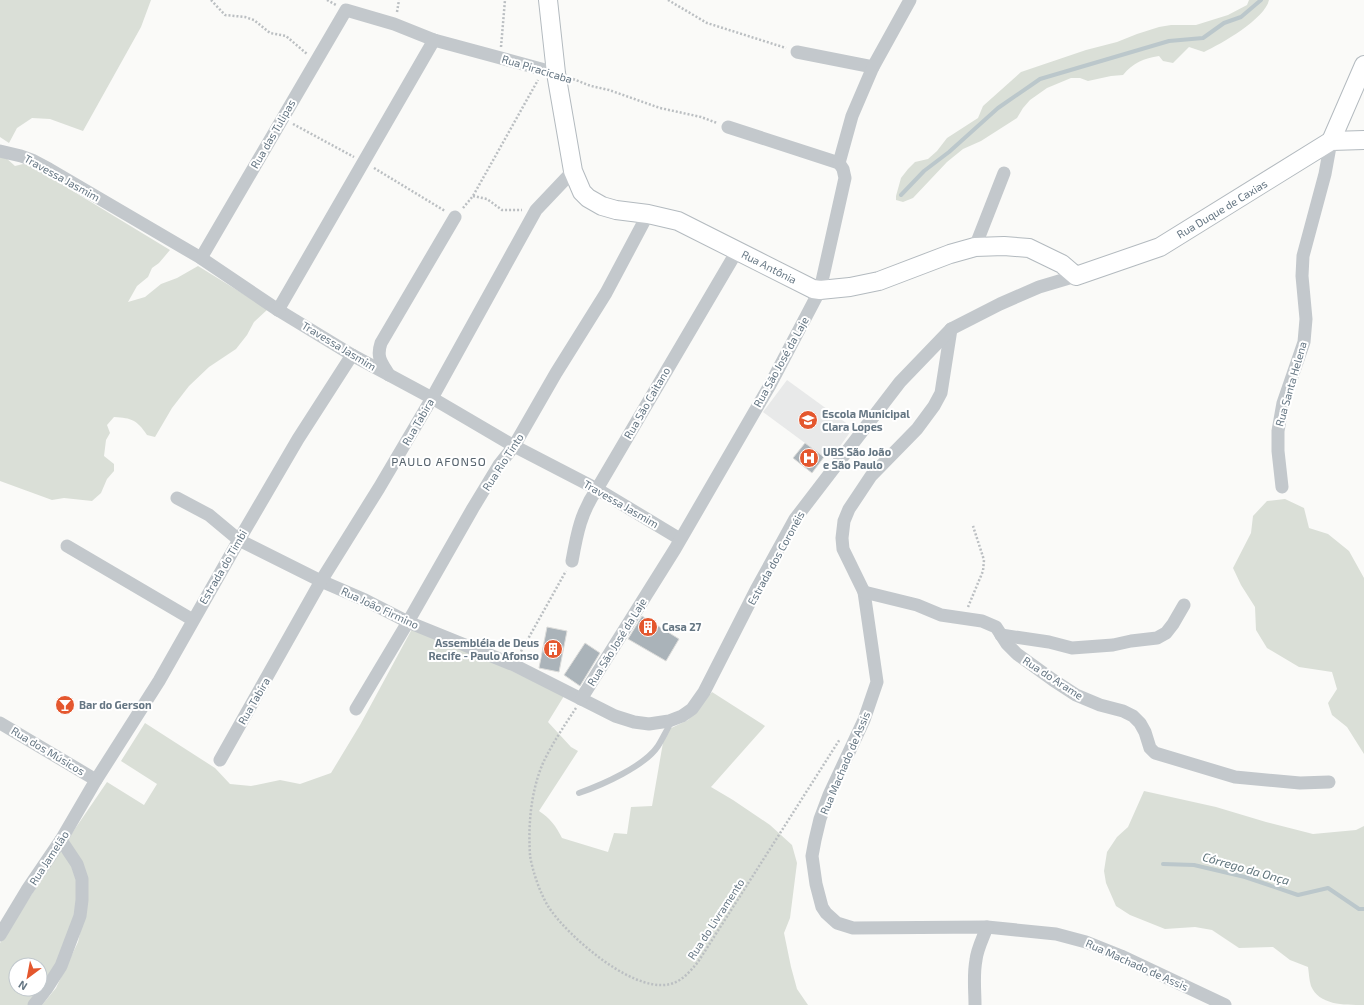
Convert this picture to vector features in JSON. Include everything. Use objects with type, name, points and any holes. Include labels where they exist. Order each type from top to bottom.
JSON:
[{"type":"street","name":"Rua Antônia","points":[[548,0],[550,71],[573,171],[582,192],[588,198],[602,206],[616,210],[648,214],[678,221],[813,289],[820,290],[850,287],[879,281],[950,254],[976,247],[1004,246],[1029,248],[1062,264],[1076,276]]},
{"type":"street","points":[[728,127],[839,163],[852,116],[873,67],[910,0]]},
{"type":"street","name":"Rua das Tulipas","points":[[201,258],[315,60],[346,10]]},
{"type":"street","name":"Rua Piracicaba","points":[[346,10],[394,24],[434,40],[550,71]]},
{"type":"street","points":[[278,310],[434,40]]},
{"type":"street","points":[[797,52],[873,67]]},
{"type":"street","points":[[1331,141],[1364,65]]},
{"type":"street","name":"Rua Duque de Caxias","points":[[1076,276],[1160,246],[1331,141],[1364,140]]},
{"type":"street","name":"Rua Santa Helena","points":[[1282,487],[1278,451],[1278,431],[1283,403],[1304,342],[1306,318],[1302,276],[1303,256],[1325,174],[1331,141]]},
{"type":"street","name":"Travessa Jasmim","points":[[0,151],[32,160],[201,258],[278,310],[352,355],[432,398],[514,446],[597,489],[680,539]]},
{"type":"street","name":"Rua São José da Laje","points":[[581,699],[668,561],[770,385],[820,290],[845,178],[844,169],[839,163]]},
{"type":"street","name":"Rua Tabira","points":[[220,760],[322,581],[432,398],[536,210],[573,171]]},
{"type":"street","points":[[976,247],[1004,173]]},
{"type":"street","name":"Rua Rio Tinto","points":[[356,709],[473,508],[514,446],[556,373],[606,293],[648,214]]},
{"type":"street","points":[[389,375],[379,358],[378,352],[380,343],[455,217]]},
{"type":"street","name":"Rua São Caitano","points":[[572,560],[577,530],[589,501],[737,251]]},
{"type":"street","name":"Estrada dos Coronéis","points":[[677,718],[692,708],[710,683],[756,590],[795,519],[900,382],[951,329],[1000,304],[1039,287],[1076,276]]},
{"type":"street","name":"Rua Machado de Assis","points":[[951,329],[940,393],[934,406],[917,429],[871,476],[850,509],[844,522],[842,538],[843,549],[864,592],[877,682],[864,720],[829,795],[814,840],[812,856],[816,884],[822,907],[837,923],[853,928],[987,927],[1056,934],[1086,942],[1121,956],[1225,1005]]},
{"type":"street","name":"Estrada do Timbi","points":[[96,780],[159,681],[298,439],[352,355]]},
{"type":"street","name":"Rua João Firmino","points":[[177,498],[209,515],[239,540],[408,622],[514,665],[615,716],[634,722],[649,724],[677,718]]},
{"type":"street","points":[[67,546],[193,620]]},
{"type":"street","name":"Rua do Arame","points":[[864,592],[917,605],[941,614],[982,621],[996,627],[1007,644],[1017,654],[1076,695],[1100,705],[1123,711],[1133,716],[1140,723],[1145,732],[1150,748],[1156,753],[1235,777],[1286,782],[1329,782]]},
{"type":"street","points":[[1001,635],[1049,642],[1072,648],[1113,645],[1157,638],[1166,633],[1184,605]]},
{"type":"street","name":"Rua dos Músicos","points":[[0,723],[96,780]]},
{"type":"street","name":"Rua Jamelão","points":[[0,935],[61,840],[96,780]]},
{"type":"street","points":[[34,1005],[61,966],[80,916],[82,879],[78,864],[61,840]]},
{"type":"street","points":[[975,1005],[974,972],[978,950],[987,927]]},
{"type":"lane","points":[[579,793],[633,768],[648,757],[658,747],[677,718]]},
{"type":"path","points":[[211,0],[225,15],[245,17],[254,20],[270,33],[286,36],[301,50],[315,60]]},
{"type":"path","points":[[501,58],[504,0]]},
{"type":"path","points":[[668,0],[707,23],[797,52]]},
{"type":"path","points":[[455,217],[473,196],[550,71]]},
{"type":"path","name":"Rua Piracicaba","points":[[550,71],[660,108],[701,117],[728,127]]},
{"type":"path","points":[[473,196],[487,199],[502,210],[536,210]]},
{"type":"path","points":[[963,618],[983,572],[984,560],[973,526]]},
{"type":"path","points":[[514,665],[572,560]]},
{"type":"path","name":"Rua do Livramento","points":[[581,699],[543,763],[536,784],[532,800],[530,856],[539,886],[548,906],[561,922],[586,947],[609,964],[644,983],[666,985],[676,982],[689,973],[698,962],[840,739]]},
{"type":"shaded area","points":[[0,0],[151,0],[141,27],[83,131],[50,119],[32,118],[17,128],[9,143],[0,137]]},
{"type":"shaded area","points":[[1249,0],[1269,0],[1260,15],[1251,23],[1221,43],[1204,52],[1189,47],[1173,63],[1163,61],[1159,56],[1135,64],[1123,75],[1088,81],[1080,78],[1071,78],[1047,88],[1030,100],[1017,118],[981,141],[963,149],[947,162],[913,198],[903,202],[896,200],[901,178],[908,169],[915,162],[928,159],[937,151],[947,138],[978,118],[983,106],[1021,72],[1086,50],[1117,42],[1159,27],[1171,25],[1196,25],[1228,15],[1247,5]]},
{"type":"shaded area","points":[[0,156],[5,157],[15,166],[23,164],[30,165],[170,250],[159,263],[152,268],[148,277],[137,286],[128,302],[145,297],[161,284],[177,278],[198,266],[268,309],[254,322],[247,335],[236,349],[209,367],[189,386],[172,408],[155,437],[147,435],[137,423],[130,419],[114,417],[107,425],[110,433],[106,440],[104,456],[114,464],[114,471],[107,479],[101,493],[92,501],[64,498],[52,500],[0,481]]},
{"type":"shaded area","name":"Escola Municipal Clara Lopes","points":[[787,380],[853,428],[833,456],[828,452],[824,457],[763,412]]},
{"type":"shaded area","points":[[1285,499],[1304,508],[1309,528],[1328,534],[1349,551],[1364,578],[1364,754],[1347,727],[1332,715],[1328,703],[1337,689],[1332,672],[1299,667],[1267,648],[1256,630],[1255,607],[1241,585],[1233,568],[1251,533],[1253,516],[1267,501]]},
{"type":"shaded area","points":[[412,629],[502,666],[564,696],[548,722],[571,747],[578,751],[539,811],[552,823],[562,838],[608,852],[614,833],[627,834],[631,807],[652,806],[665,731],[688,720],[712,692],[765,726],[711,787],[770,825],[792,845],[797,863],[790,918],[784,933],[797,989],[808,1005],[42,1005],[56,988],[78,942],[87,901],[68,839],[107,782],[144,805],[157,784],[121,761],[145,723],[215,768],[230,784],[251,786],[280,780],[300,784],[331,773],[360,725]]},
{"type":"shaded area","points":[[1144,791],[1216,807],[1313,834],[1356,830],[1364,826],[1364,1005],[1333,1003],[1320,997],[1311,986],[1308,967],[1290,960],[1273,947],[1239,948],[1212,930],[1195,927],[1165,929],[1130,915],[1116,906],[1106,883],[1104,871],[1107,852],[1117,837],[1128,827]]},
{"type":"shaded area","points":[[60,851],[73,865],[77,882],[75,910],[62,953],[48,979],[48,957],[8,957],[8,997],[35,997],[28,1005],[0,1005],[0,943]]},
{"type":"building","name":"UBS São João e São Paulo","points":[[805,443],[824,457],[812,473],[793,458]]},
{"type":"building","name":"Casa 27","points":[[642,616],[679,639],[666,661],[628,639]]},
{"type":"building","name":"Assembléia de Deus Recife - Paulo Afonso","points":[[547,627],[567,631],[559,672],[539,668]]},
{"type":"building","points":[[585,643],[600,653],[580,686],[564,675]]},
{"type":"waterway","points":[[901,195],[924,171],[949,152],[998,108],[1040,79],[1169,41],[1203,38],[1224,23],[1241,17],[1261,0]]},
{"type":"waterway","name":"Córrego da Onça","points":[[1163,864],[1194,865],[1245,877],[1298,895],[1328,888],[1359,909],[1364,909]]},
{"type":"place","name":"Escola Municipal Clara Lopes","points":[[808,420]]},
{"type":"place","name":"UBS São João e São Paulo","points":[[809,458]]},
{"type":"place","name":"Casa 27","points":[[648,627]]},
{"type":"place","name":"Assembléia de Deus Recife - Paulo Afonso","points":[[553,649]]},
{"type":"place","name":"Bar do Gerson","points":[[65,705]]},
{"type":"district","name":"PAULO AFONSO","points":[[439,462]]}]
